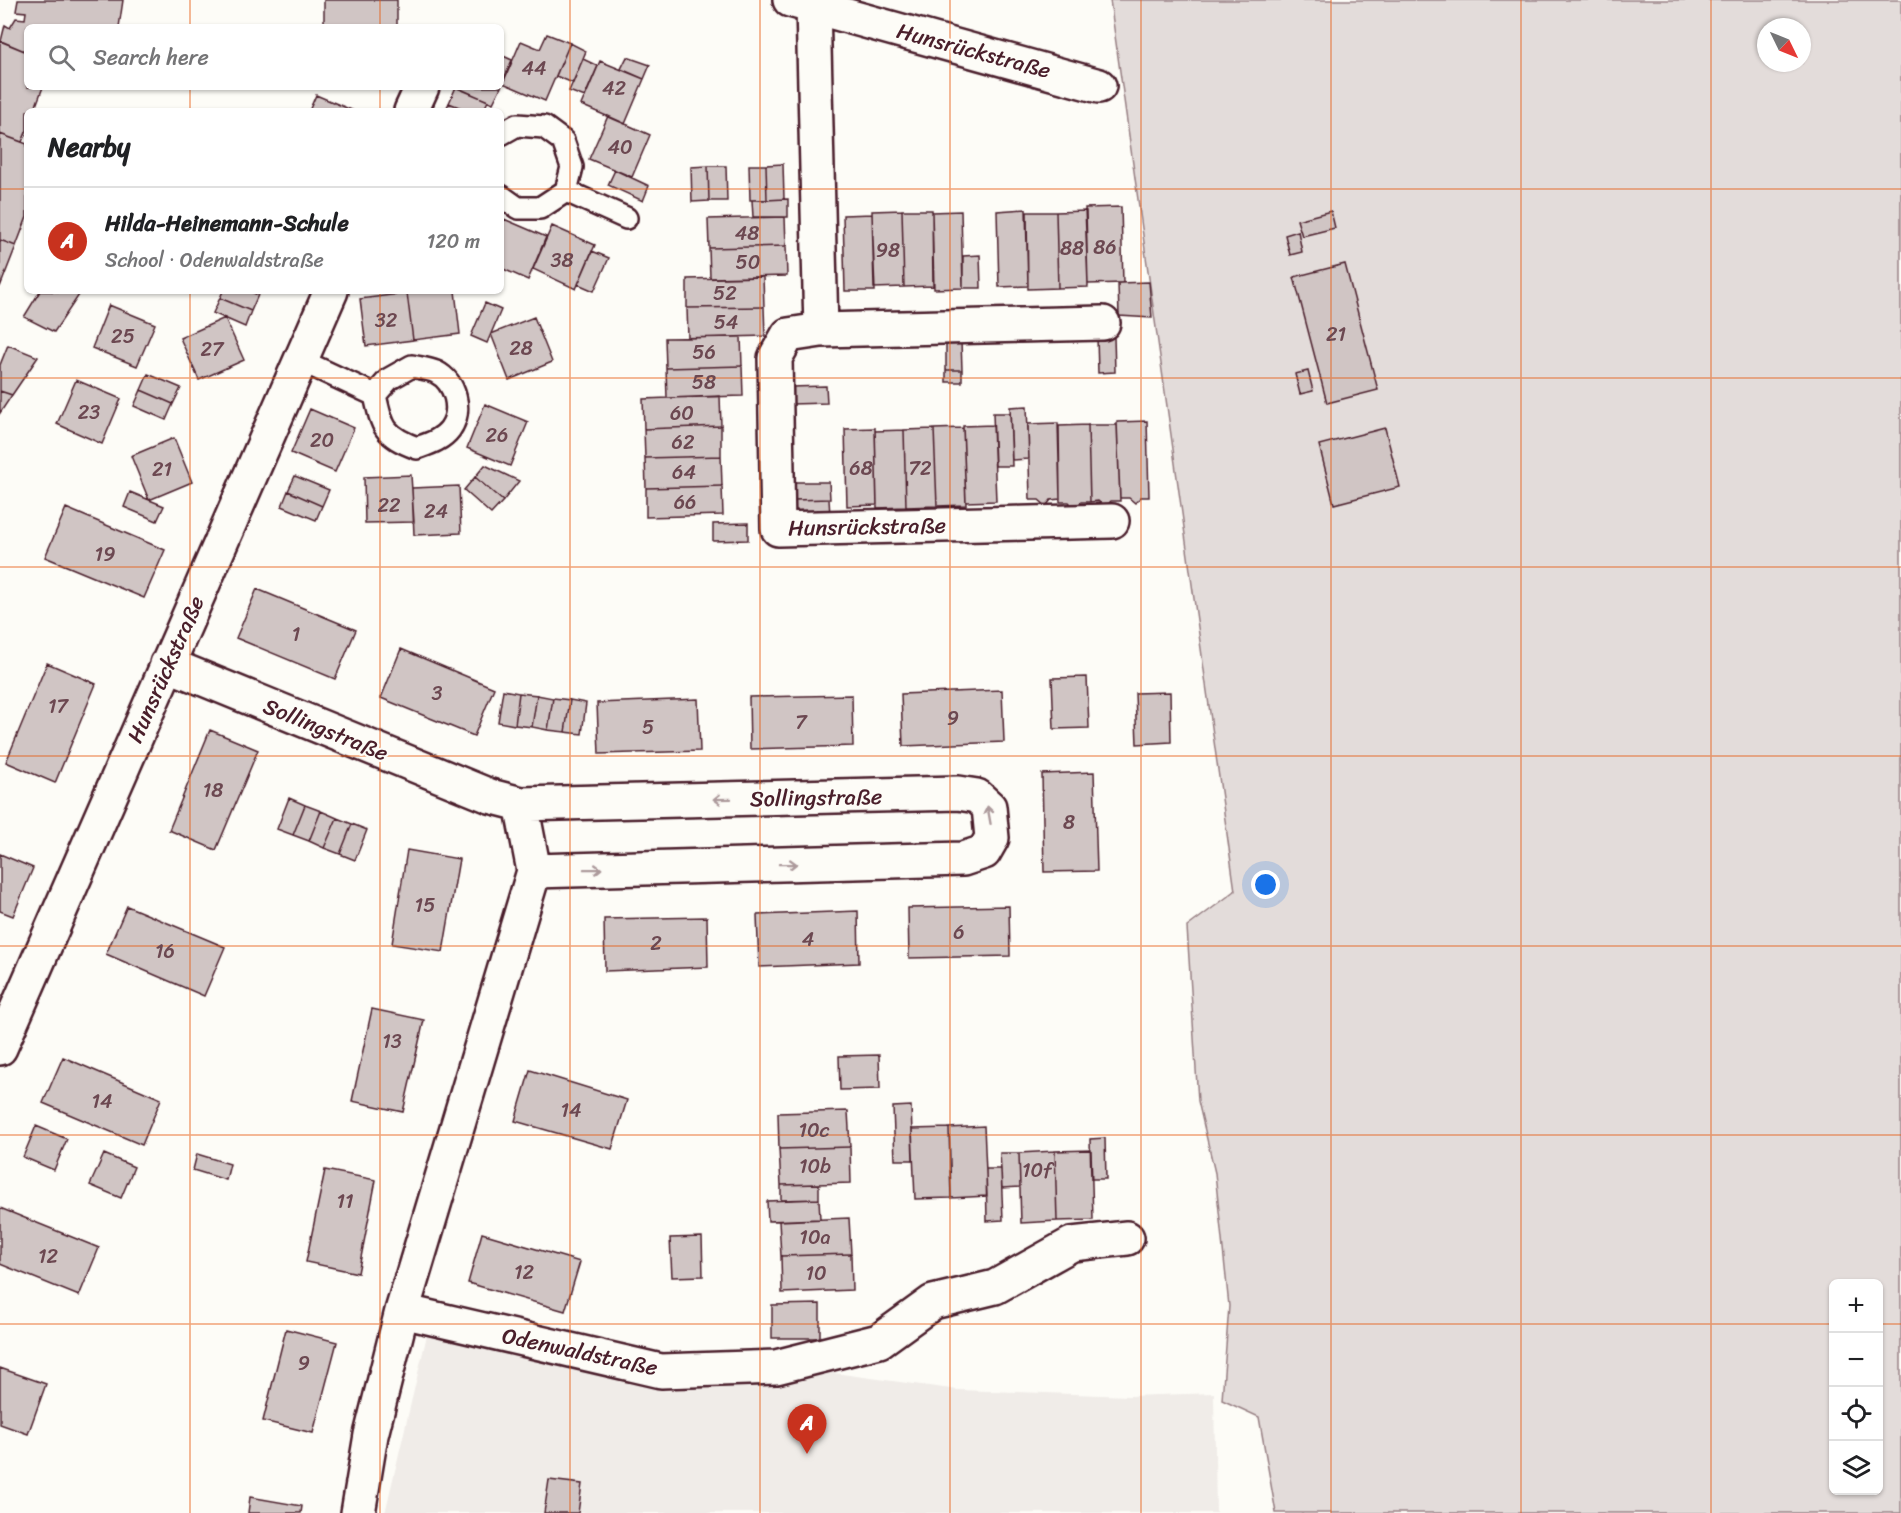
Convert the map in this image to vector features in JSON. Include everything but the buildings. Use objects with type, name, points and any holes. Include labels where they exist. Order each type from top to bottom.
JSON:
[{"type":"street","name":"Hunsrückstraße","points":[[821,330],[802,3],[1099,86]]},
{"type":"street","points":[[412,108],[421,90]]},
{"type":"street","name":"Hunsrückstraße","points":[[0,1048],[330,294]]},
{"type":"street","name":"Hunsrückstraße","points":[[1103,323],[821,330],[788,335],[775,358],[778,529],[1112,521]]},
{"type":"street","name":"Sollingstraße","points":[[168,664],[490,796],[521,804],[958,793],[977,796],[989,807],[992,838],[984,852],[963,859],[534,871]]},
{"type":"street","points":[[358,1513],[371,1435],[402,1311],[534,871],[521,804]]},
{"type":"street","name":"Odenwaldstraße","points":[[402,1311],[661,1371],[776,1367],[879,1341],[933,1302],[995,1287],[1072,1244],[1127,1238]]},
{"type":"lane","points":[[504,132],[517,125],[544,127],[563,141],[572,167],[566,191],[540,208],[519,208],[504,198]]},
{"type":"lane","points":[[566,191],[626,218]]},
{"type":"lane","points":[[300,360],[375,394]]},
{"type":"shaded area","points":[[1110,0],[1901,0],[1901,1513],[1276,1513],[1259,1417],[1222,1400],[1229,1306],[1215,1173],[1198,1101],[1187,927],[1235,891]]},
{"type":"shaded area","points":[[427,1335],[668,1391],[827,1372],[958,1390],[1130,1396],[1214,1393],[1216,1513],[385,1513]]},
{"type":"place","name":"Hilda-Heinemann-Schule","points":[[807,1454]]}]
